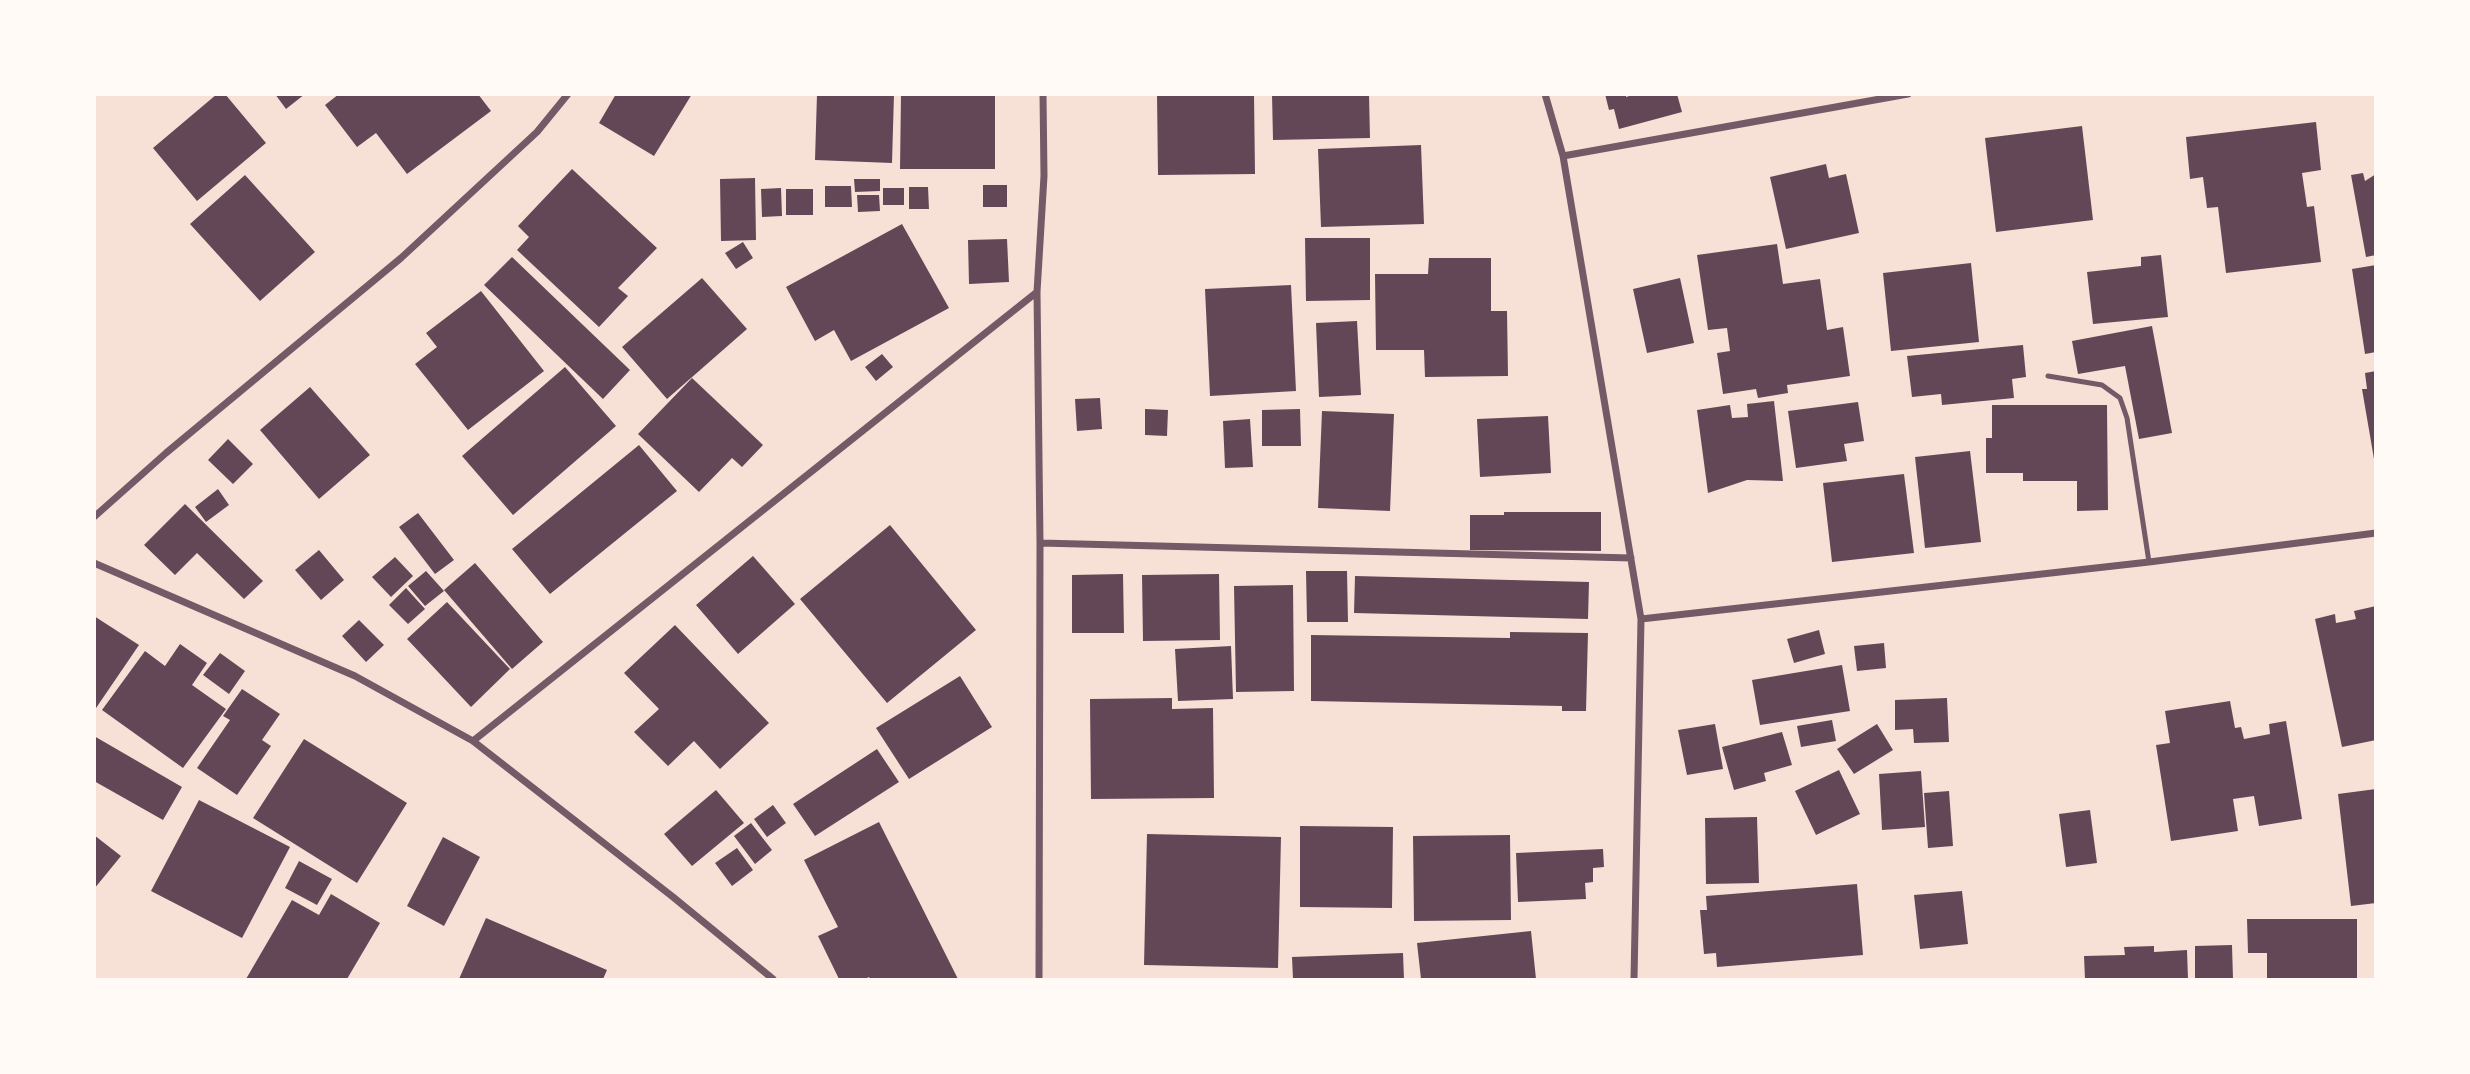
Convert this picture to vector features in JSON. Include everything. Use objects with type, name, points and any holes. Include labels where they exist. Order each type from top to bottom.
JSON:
[{"type":"street","points":[[94,517],[166,453],[401,258],[537,132],[568,94]]},
{"type":"street","points":[[1039,979],[1040,543],[1037,292],[1044,176],[1043,94]]},
{"type":"street","points":[[1545,94],[1563,156],[1641,618],[1634,979]]},
{"type":"street","points":[[1563,156],[1908,94]]},
{"type":"street","points":[[473,741],[1037,292]]},
{"type":"street","points":[[1641,618],[2149,562],[2375,533]]},
{"type":"street","points":[[1040,543],[1631,558]]},
{"type":"street","points":[[94,563],[355,676],[473,741],[773,979]]},
{"type":"lane","points":[[2048,376],[2102,385],[2120,398],[2127,418],[2149,562]]},
{"type":"building","points":[[217,94],[225,94],[266,143],[197,201],[153,148]]},
{"type":"building","points":[[275,94],[305,94],[286,109]]},
{"type":"building","points":[[339,94],[478,94],[491,111],[407,174],[376,133],[357,147],[325,105]]},
{"type":"building","points":[[616,94],[692,94],[654,156],[599,123]]},
{"type":"building","points":[[817,94],[894,94],[892,163],[815,160]]},
{"type":"building","points":[[901,94],[995,94],[995,169],[900,169]]},
{"type":"building","points":[[1157,94],[1254,94],[1255,174],[1158,175]]},
{"type":"building","points":[[1272,94],[1369,94],[1370,138],[1273,140]]},
{"type":"building","points":[[1605,94],[1626,94],[1626,97],[1635,94],[1677,94],[1682,112],[1619,129],[1614,109],[1609,110]]},
{"type":"building","points":[[2316,122],[2321,170],[2302,173],[2307,207],[2314,206],[2321,262],[2226,273],[2218,207],[2207,208],[2203,177],[2190,179],[2186,137]]},
{"type":"building","points":[[2082,126],[2093,220],[1996,232],[1985,138]]},
{"type":"building","points":[[1421,145],[1424,224],[1321,227],[1318,149]]},
{"type":"building","points":[[1826,164],[1829,178],[1846,174],[1859,233],[1786,249],[1770,177]]},
{"type":"building","points":[[572,169],[657,248],[618,288],[628,296],[599,327],[517,250],[529,237],[518,226]]},
{"type":"building","points":[[2363,173],[2365,181],[2376,174],[2376,255],[2366,257],[2351,175]]},
{"type":"building","points":[[245,175],[315,252],[260,301],[190,224]]},
{"type":"building","points":[[755,178],[756,240],[721,241],[720,179]]},
{"type":"building","points":[[854,179],[880,179],[880,191],[855,192]]},
{"type":"building","points":[[983,185],[1007,185],[1007,207],[983,207]]},
{"type":"building","points":[[825,186],[851,186],[852,207],[825,207]]},
{"type":"building","points":[[909,187],[928,187],[929,209],[909,209]]},
{"type":"building","points":[[781,188],[782,216],[762,217],[761,189]]},
{"type":"building","points":[[883,188],[904,188],[904,205],[883,205]]},
{"type":"building","points":[[786,189],[813,189],[813,215],[786,215]]},
{"type":"building","points":[[857,195],[879,195],[880,211],[858,212]]},
{"type":"building","points":[[902,224],[949,308],[851,361],[834,330],[815,341],[786,287]]},
{"type":"building","points":[[1305,238],[1370,238],[1370,300],[1306,301]]},
{"type":"building","points":[[1007,239],[1009,282],[969,284],[968,240]]},
{"type":"building","points":[[743,242],[753,258],[736,269],[725,253]]},
{"type":"building","points":[[1777,244],[1783,284],[1820,279],[1827,330],[1843,327],[1850,376],[1787,385],[1788,393],[1758,398],[1756,389],[1723,394],[1717,353],[1730,351],[1727,328],[1708,330],[1697,255]]},
{"type":"building","points":[[2161,255],[2168,317],[2093,324],[2087,272],[2141,266],[2141,257]]},
{"type":"building","points":[[512,257],[630,370],[603,399],[484,285]]},
{"type":"building","points":[[1429,258],[1491,258],[1491,311],[1507,311],[1508,376],[1425,377],[1424,350],[1376,350],[1375,274],[1428,274]]},
{"type":"building","points":[[1971,263],[1979,342],[1891,351],[1883,273]]},
{"type":"building","points":[[2376,265],[2376,352],[2365,354],[2352,269]]},
{"type":"building","points":[[702,278],[747,329],[667,399],[622,347]]},
{"type":"building","points":[[1680,278],[1694,343],[1647,353],[1633,289]]},
{"type":"building","points":[[1291,285],[1296,391],[1210,396],[1205,289]]},
{"type":"building","points":[[481,291],[544,371],[468,430],[415,364],[437,347],[426,333]]},
{"type":"building","points":[[1357,321],[1361,395],[1319,397],[1316,323]]},
{"type":"building","points":[[2152,326],[2172,433],[2139,439],[2125,366],[2078,374],[2072,341]]},
{"type":"building","points":[[2023,345],[2026,377],[2012,379],[2014,398],[1942,405],[1941,394],[1912,397],[1907,356]]},
{"type":"building","points":[[882,354],[893,367],[876,381],[865,367]]},
{"type":"building","points":[[565,367],[616,426],[513,515],[462,456]]},
{"type":"building","points":[[2376,371],[2374,459],[2362,389],[2367,389],[2365,373]]},
{"type":"building","points":[[692,378],[763,445],[742,467],[732,458],[699,492],[638,434]]},
{"type":"building","points":[[310,387],[370,455],[319,499],[260,430]]},
{"type":"building","points":[[1100,398],[1102,429],[1077,431],[1075,399]]},
{"type":"building","points":[[1774,401],[1783,481],[1747,480],[1708,493],[1697,410],[1730,405],[1732,418],[1748,417],[1747,404]]},
{"type":"building","points":[[1858,402],[1864,441],[1844,444],[1847,461],[1796,468],[1788,411]]},
{"type":"building","points":[[1992,405],[2107,405],[2108,510],[2077,511],[2077,481],[2023,481],[2023,473],[1986,473],[1986,438],[1992,438]]},
{"type":"building","points":[[1145,409],[1168,410],[1167,436],[1145,435]]},
{"type":"building","points":[[1300,409],[1301,446],[1262,446],[1262,410]]},
{"type":"building","points":[[1322,411],[1394,414],[1390,511],[1318,508]]},
{"type":"building","points":[[1548,416],[1551,473],[1480,477],[1477,419]]},
{"type":"building","points":[[1250,419],[1253,467],[1225,468],[1223,421]]},
{"type":"building","points":[[228,439],[253,464],[233,484],[208,460]]},
{"type":"building","points":[[639,445],[677,491],[550,594],[512,549]]},
{"type":"building","points":[[1970,451],[1981,542],[1925,548],[1915,457]]},
{"type":"building","points":[[1904,474],[1914,553],[1832,562],[1823,483]]},
{"type":"building","points":[[218,489],[229,505],[206,522],[195,507]]},
{"type":"building","points":[[185,504],[263,581],[244,599],[197,553],[175,575],[144,545]]},
{"type":"building","points":[[1504,512],[1601,512],[1601,551],[1470,550],[1470,515],[1504,515]]},
{"type":"building","points":[[418,513],[454,560],[435,574],[399,527]]},
{"type":"building","points":[[890,525],[976,630],[887,703],[800,599]]},
{"type":"building","points":[[319,550],[344,580],[321,600],[295,570]]},
{"type":"building","points":[[753,556],[795,604],[738,654],[696,605]]},
{"type":"building","points":[[395,557],[413,576],[391,597],[372,577]]},
{"type":"building","points":[[475,563],[543,642],[512,669],[444,590]]},
{"type":"building","points":[[426,571],[444,591],[425,606],[408,586]]},
{"type":"building","points":[[1306,571],[1347,571],[1348,622],[1307,622]]},
{"type":"building","points":[[1123,574],[1124,633],[1072,633],[1072,575]]},
{"type":"building","points":[[1219,574],[1220,640],[1143,641],[1142,575]]},
{"type":"building","points":[[1355,576],[1589,582],[1588,619],[1354,613]]},
{"type":"building","points":[[1293,585],[1294,691],[1236,692],[1234,586]]},
{"type":"building","points":[[406,588],[425,609],[408,624],[389,605]]},
{"type":"building","points":[[447,602],[510,669],[471,707],[407,639]]},
{"type":"building","points":[[2376,606],[2376,740],[2342,747],[2315,619],[2335,614],[2336,623],[2356,619],[2354,611]]},
{"type":"building","points":[[94,616],[139,645],[94,711]]},
{"type":"building","points":[[359,620],[384,645],[366,662],[342,636]]},
{"type":"building","points":[[675,625],[769,723],[720,769],[694,741],[668,766],[634,732],[659,709],[624,673]]},
{"type":"building","points":[[1819,630],[1825,654],[1794,663],[1787,639]]},
{"type":"building","points":[[1510,632],[1588,633],[1586,711],[1562,711],[1562,706],[1311,701],[1311,635],[1510,638]]},
{"type":"building","points":[[1884,643],[1886,668],[1857,671],[1854,646]]},
{"type":"building","points":[[180,644],[207,663],[192,685],[226,709],[183,768],[102,710],[145,651],[165,666]]},
{"type":"building","points":[[1231,646],[1233,699],[1178,701],[1175,649]]},
{"type":"building","points":[[220,653],[245,671],[229,694],[203,675]]},
{"type":"building","points":[[1842,665],[1850,711],[1760,725],[1752,680]]},
{"type":"building","points":[[960,676],[992,727],[909,779],[876,728]]},
{"type":"building","points":[[242,689],[280,714],[262,740],[271,746],[237,795],[197,768],[230,720],[223,716]]},
{"type":"building","points":[[1172,698],[1172,709],[1213,708],[1214,798],[1091,799],[1090,699]]},
{"type":"building","points":[[1947,698],[1949,742],[1914,743],[1913,729],[1895,730],[1895,700]]},
{"type":"building","points":[[2230,701],[2235,728],[2241,727],[2244,739],[2270,734],[2269,724],[2286,721],[2302,819],[2259,826],[2254,796],[2233,799],[2238,831],[2171,841],[2156,745],[2170,743],[2165,711]]},
{"type":"building","points":[[1832,720],[1836,741],[1801,747],[1797,726]]},
{"type":"building","points":[[1715,724],[1723,769],[1687,775],[1678,730]]},
{"type":"building","points":[[1877,724],[1893,750],[1854,774],[1837,749]]},
{"type":"building","points":[[1782,732],[1792,765],[1764,773],[1766,781],[1734,790],[1722,747]]},
{"type":"building","points":[[94,736],[182,787],[163,820],[94,781]]},
{"type":"building","points":[[304,739],[407,803],[357,883],[253,818]]},
{"type":"building","points":[[877,749],[899,782],[815,836],[793,804]]},
{"type":"building","points":[[1839,770],[1860,814],[1816,835],[1795,791]]},
{"type":"building","points":[[1921,771],[1925,827],[1882,830],[1879,774]]},
{"type":"building","points":[[2376,789],[2376,903],[2351,906],[2338,794]]},
{"type":"building","points":[[716,790],[744,823],[692,866],[664,834]]},
{"type":"building","points":[[1949,791],[1953,846],[1928,848],[1924,793]]},
{"type":"building","points":[[199,800],[290,847],[242,938],[151,891]]},
{"type":"building","points":[[773,805],[786,823],[767,837],[754,819]]},
{"type":"building","points":[[2090,810],[2097,863],[2066,867],[2059,814]]},
{"type":"building","points":[[1757,817],[1759,883],[1706,884],[1705,818]]},
{"type":"building","points":[[879,822],[958,979],[839,979],[818,936],[838,927],[804,860]]},
{"type":"building","points":[[751,823],[772,850],[755,864],[734,836]]},
{"type":"building","points":[[1300,826],[1393,827],[1392,908],[1300,907]]},
{"type":"building","points":[[1147,834],[1281,837],[1278,968],[1144,965]]},
{"type":"building","points":[[94,835],[121,856],[94,889]]},
{"type":"building","points":[[1510,835],[1511,920],[1414,921],[1413,836]]},
{"type":"building","points":[[443,837],[480,857],[444,926],[407,906]]},
{"type":"building","points":[[737,848],[753,870],[732,886],[715,863]]},
{"type":"building","points":[[1603,849],[1604,867],[1593,868],[1593,882],[1585,883],[1586,899],[1518,902],[1516,853]]},
{"type":"building","points":[[299,861],[332,879],[317,905],[285,888]]},
{"type":"building","points":[[1857,884],[1863,955],[1717,967],[1716,953],[1704,954],[1700,910],[1707,910],[1706,896]]},
{"type":"building","points":[[1962,891],[1968,944],[1920,949],[1914,895]]},
{"type":"building","points":[[331,894],[380,923],[347,979],[246,979],[292,900],[319,915]]},
{"type":"building","points":[[486,918],[607,970],[603,979],[459,979]]},
{"type":"building","points":[[2247,919],[2357,919],[2357,979],[2267,979],[2267,953],[2248,953]]},
{"type":"building","points":[[1531,931],[1536,979],[1421,979],[1417,943]]},
{"type":"building","points":[[2232,945],[2233,979],[2195,979],[2195,946]]},
{"type":"building","points":[[2154,946],[2154,952],[2187,950],[2188,979],[2085,979],[2084,956],[2125,955],[2124,947]]},
{"type":"building","points":[[1403,953],[1404,979],[1293,979],[1292,957]]}]
